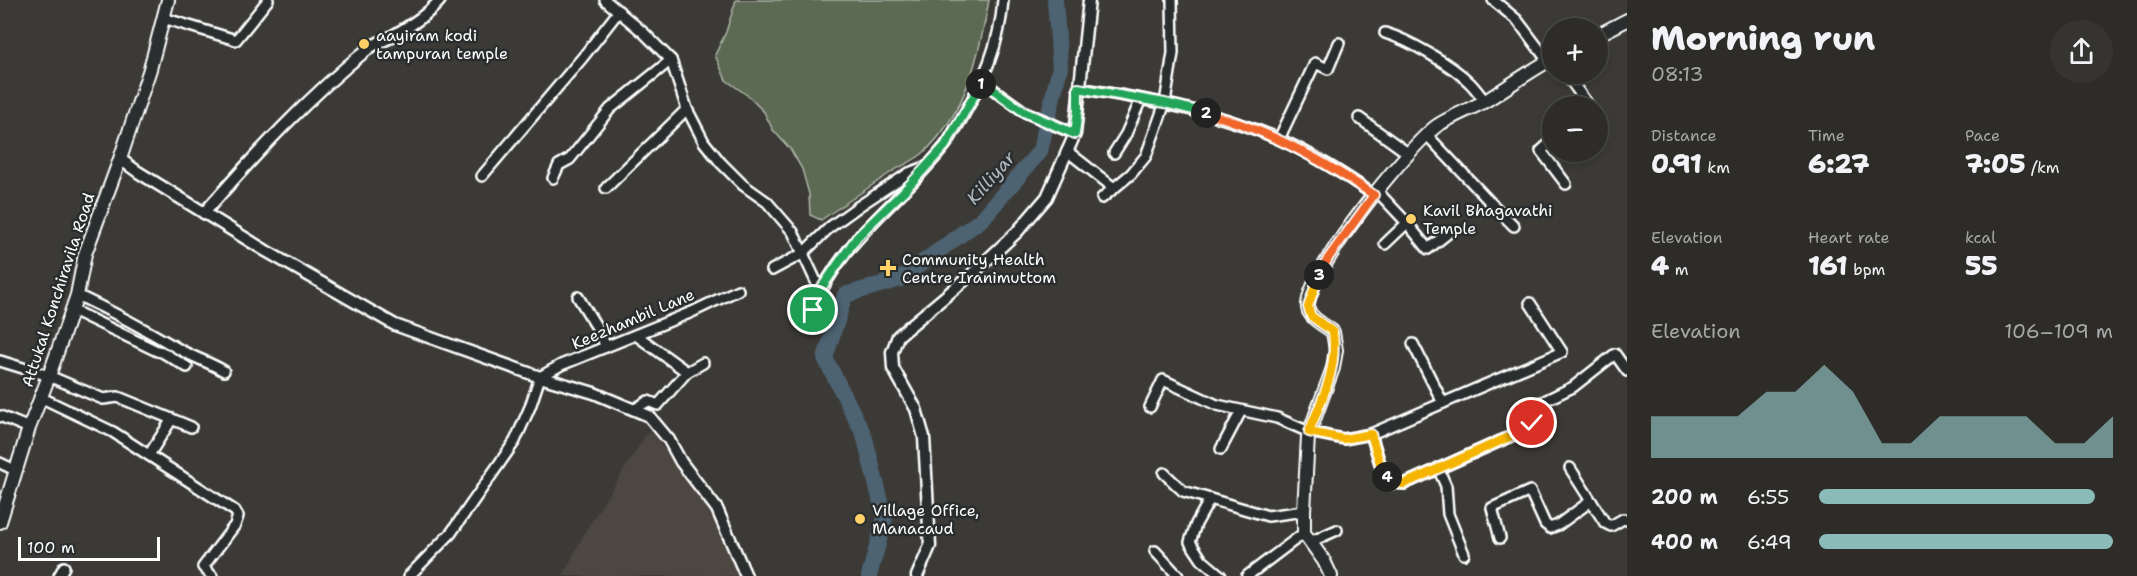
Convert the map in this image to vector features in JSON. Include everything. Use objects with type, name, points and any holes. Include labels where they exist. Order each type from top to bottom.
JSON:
[{"type":"main road","name":"Attukal Konchiravila Road","points":[[0,522],[29,428],[77,296],[85,254],[150,69],[168,0]]},
{"type":"main road","points":[[1608,30],[1627,20]]},
{"type":"main road","points":[[1331,576],[1324,561],[1307,538],[1304,511],[1309,432],[1333,368],[1336,350],[1333,332],[1311,316],[1308,307],[1315,281],[1329,257],[1376,193],[1408,154],[1437,125],[1485,101],[1542,65]]},
{"type":"street","points":[[164,18],[236,40],[268,0]]},
{"type":"street","points":[[204,213],[247,164],[322,90],[371,47],[417,20],[435,7],[440,0]]},
{"type":"street","points":[[605,0],[671,60],[696,128],[716,156],[742,185],[762,198],[782,218],[800,244],[802,254],[820,290]]},
{"type":"street","points":[[813,310],[820,290],[857,237],[945,146],[983,82],[1002,25],[1003,0]]},
{"type":"street","points":[[917,576],[930,546],[924,437],[916,409],[893,368],[892,352],[898,336],[972,274],[1017,232],[1047,196],[1075,134],[1089,0]]},
{"type":"street","points":[[1102,198],[1131,174],[1146,156],[1165,103],[1173,52],[1172,0]]},
{"type":"street","points":[[1493,0],[1517,20],[1542,50]]},
{"type":"street","points":[[482,176],[619,11]]},
{"type":"street","points":[[1385,33],[1396,36],[1449,66],[1469,82],[1485,101]]},
{"type":"street","points":[[1279,139],[1315,63],[1328,69],[1339,43]]},
{"type":"street","points":[[553,178],[559,165],[570,159],[610,109],[671,60]]},
{"type":"street","points":[[983,82],[1024,112],[1075,134]]},
{"type":"street","points":[[1078,88],[1165,103],[1212,115],[1279,139],[1376,193],[1407,223],[1428,249],[1447,234]]},
{"type":"street","points":[[1114,153],[1126,134],[1141,99]]},
{"type":"street","points":[[606,188],[687,108]]},
{"type":"street","points":[[1359,118],[1408,154]]},
{"type":"street","points":[[1427,135],[1514,226]]},
{"type":"street","points":[[1067,151],[1114,188]]},
{"type":"street","points":[[120,159],[204,213],[395,325],[540,377],[594,393],[649,416],[669,440],[681,462],[717,509],[746,576]]},
{"type":"street","points":[[1549,162],[1566,184]]},
{"type":"street","points":[[772,270],[802,254],[830,227],[859,206],[909,173],[927,166]]},
{"type":"street","points":[[1385,244],[1407,223]]},
{"type":"street","name":"Keezhambil Lane","points":[[540,377],[561,365],[692,312],[738,290]]},
{"type":"street","points":[[77,296],[224,371]]},
{"type":"street","points":[[578,297],[606,346]]},
{"type":"street","points":[[1150,407],[1162,380],[1217,405],[1277,418],[1309,432],[1344,439],[1371,434],[1562,352],[1530,303]]},
{"type":"street","points":[[72,310],[162,352],[188,368]]},
{"type":"street","points":[[636,335],[687,372]]},
{"type":"street","points":[[1413,344],[1443,403]]},
{"type":"street","points":[[1371,434],[1382,470],[1391,483],[1404,484],[1527,429],[1532,423],[1538,404],[1574,387],[1615,354],[1627,371]]},
{"type":"street","points":[[0,361],[49,376],[103,399],[118,397],[191,427]]},
{"type":"street","points":[[635,409],[648,401],[658,405],[687,372],[703,363]]},
{"type":"street","points":[[409,576],[451,533],[515,441],[531,407],[540,377]]},
{"type":"street","points":[[40,397],[113,432],[235,511],[238,516],[235,525],[203,567],[212,576]]},
{"type":"street","points":[[1221,449],[1241,411]]},
{"type":"street","points":[[0,416],[29,428]]},
{"type":"street","points":[[149,455],[172,419]]},
{"type":"street","points":[[0,463],[15,470]]},
{"type":"street","points":[[1438,468],[1446,486],[1448,514],[1464,554]]},
{"type":"street","points":[[1570,468],[1605,523],[1611,526],[1623,519],[1627,520]]},
{"type":"street","points":[[1164,474],[1183,491],[1268,516],[1304,511]]},
{"type":"street","points":[[1500,538],[1492,508],[1530,491],[1545,524],[1550,528],[1558,525],[1591,501]]},
{"type":"street","points":[[1210,499],[1196,524],[1190,542],[1202,560],[1221,576]]},
{"type":"street","points":[[1248,576],[1307,538],[1337,530]]},
{"type":"street","points":[[1155,550],[1179,576]]},
{"type":"shaded area","points":[[648,432],[654,435],[715,518],[740,576],[563,576],[586,530]]},
{"type":"green space","points":[[736,0],[989,0],[975,63],[960,103],[950,121],[922,154],[821,220],[810,215],[809,194],[802,169],[791,150],[773,130],[764,112],[747,95],[726,80],[715,55],[726,32]]},
{"type":"waterway","name":"Killiyar","points":[[869,576],[885,518],[864,435],[825,358],[845,295],[900,279],[982,219],[1040,151],[1060,67],[1055,0]]},
{"type":"place","name":"aayiram kodi tampuran temple","points":[[364,44]]},
{"type":"place","name":"Kavil Bhagavathi Temple","points":[[1411,219]]},
{"type":"place","name":"Community Health Centre Iranimuttom","points":[[888,268]]},
{"type":"place","name":"Village Office, Manacaud","points":[[860,519]]},
{"type":"route","points":[[813,310],[820,290],[857,237],[945,146],[983,82],[1024,112],[1075,134],[1078,88],[1165,103],[1212,115],[1279,139],[1345,175],[1374,195],[1329,257],[1315,281],[1308,307],[1311,316],[1333,332],[1336,350],[1333,368],[1309,432],[1344,439],[1371,434],[1382,470],[1391,483],[1404,484],[1527,429],[1532,423]]}]
